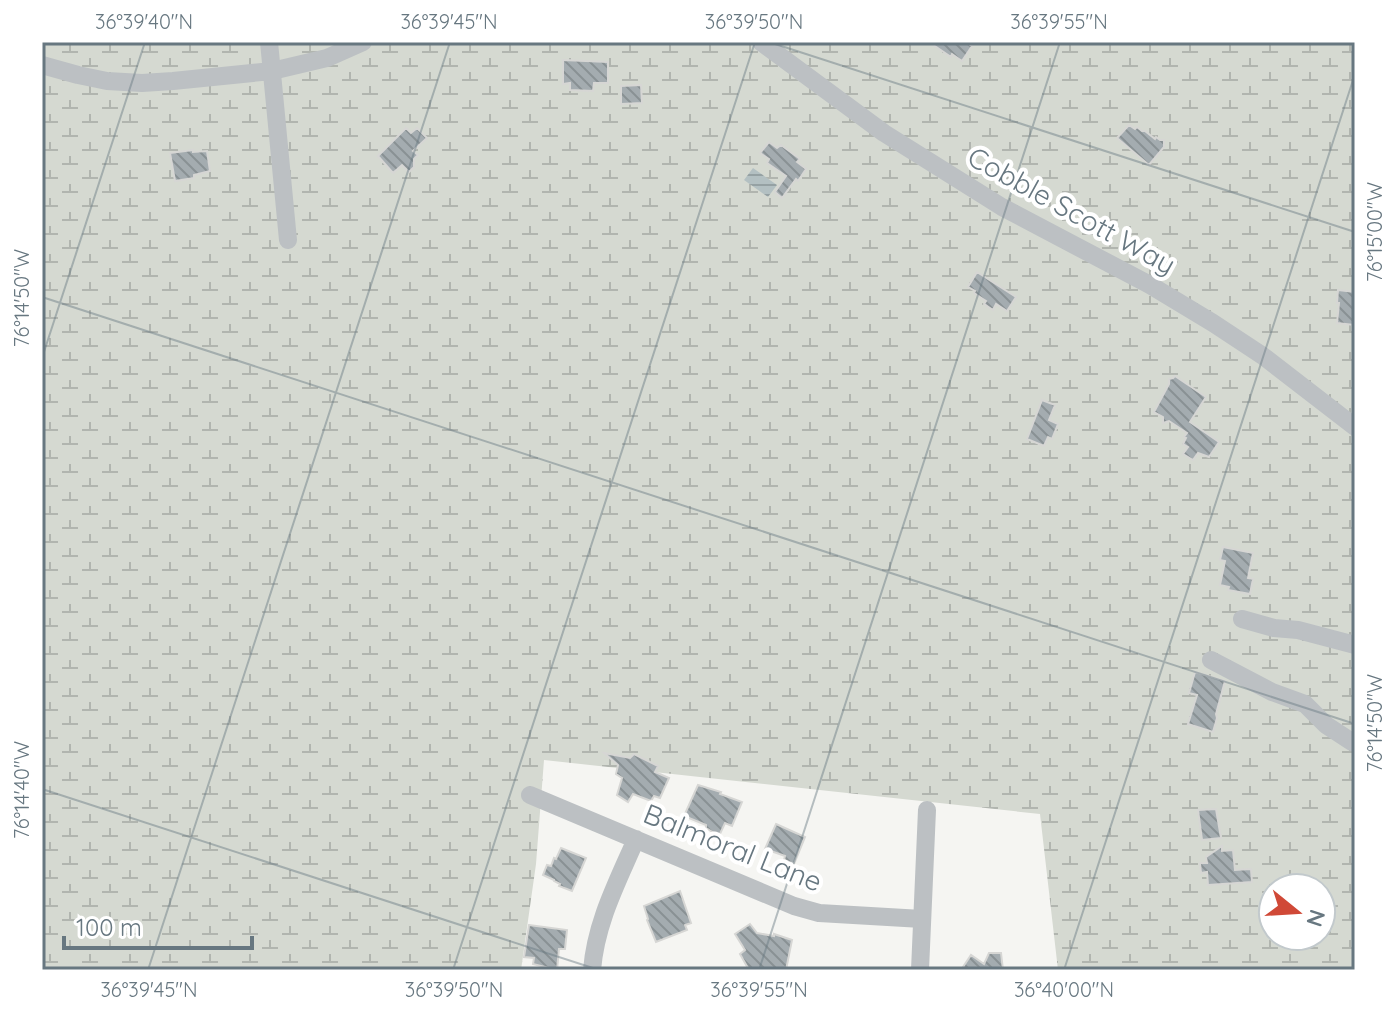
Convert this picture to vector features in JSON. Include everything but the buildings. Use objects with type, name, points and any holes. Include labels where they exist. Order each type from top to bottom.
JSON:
[{"type":"street","points":[[269,42],[288,240]]},
{"type":"street","points":[[42,65],[107,81],[142,83],[272,71],[327,58],[363,42]]},
{"type":"street","name":"Cobble Scott Way","points":[[761,42],[884,133],[1002,207],[1150,285],[1213,323],[1263,356],[1355,427]]},
{"type":"street","points":[[1242,619],[1355,645]]},
{"type":"street","points":[[1211,660],[1272,692],[1305,704],[1326,725],[1355,741]]},
{"type":"street","name":"Balmoral Lane","points":[[530,795],[794,906],[819,913],[922,919]]},
{"type":"street","points":[[920,970],[927,810]]},
{"type":"street","points":[[592,970],[601,917],[636,839]]},
{"type":"green space","points":[[42,42],[1355,42],[1355,970],[1058,970],[1040,814],[544,760],[536,864],[521,970],[42,970]]},
{"type":"shaded area","points":[[753,168],[777,185],[768,197],[744,180]]}]
